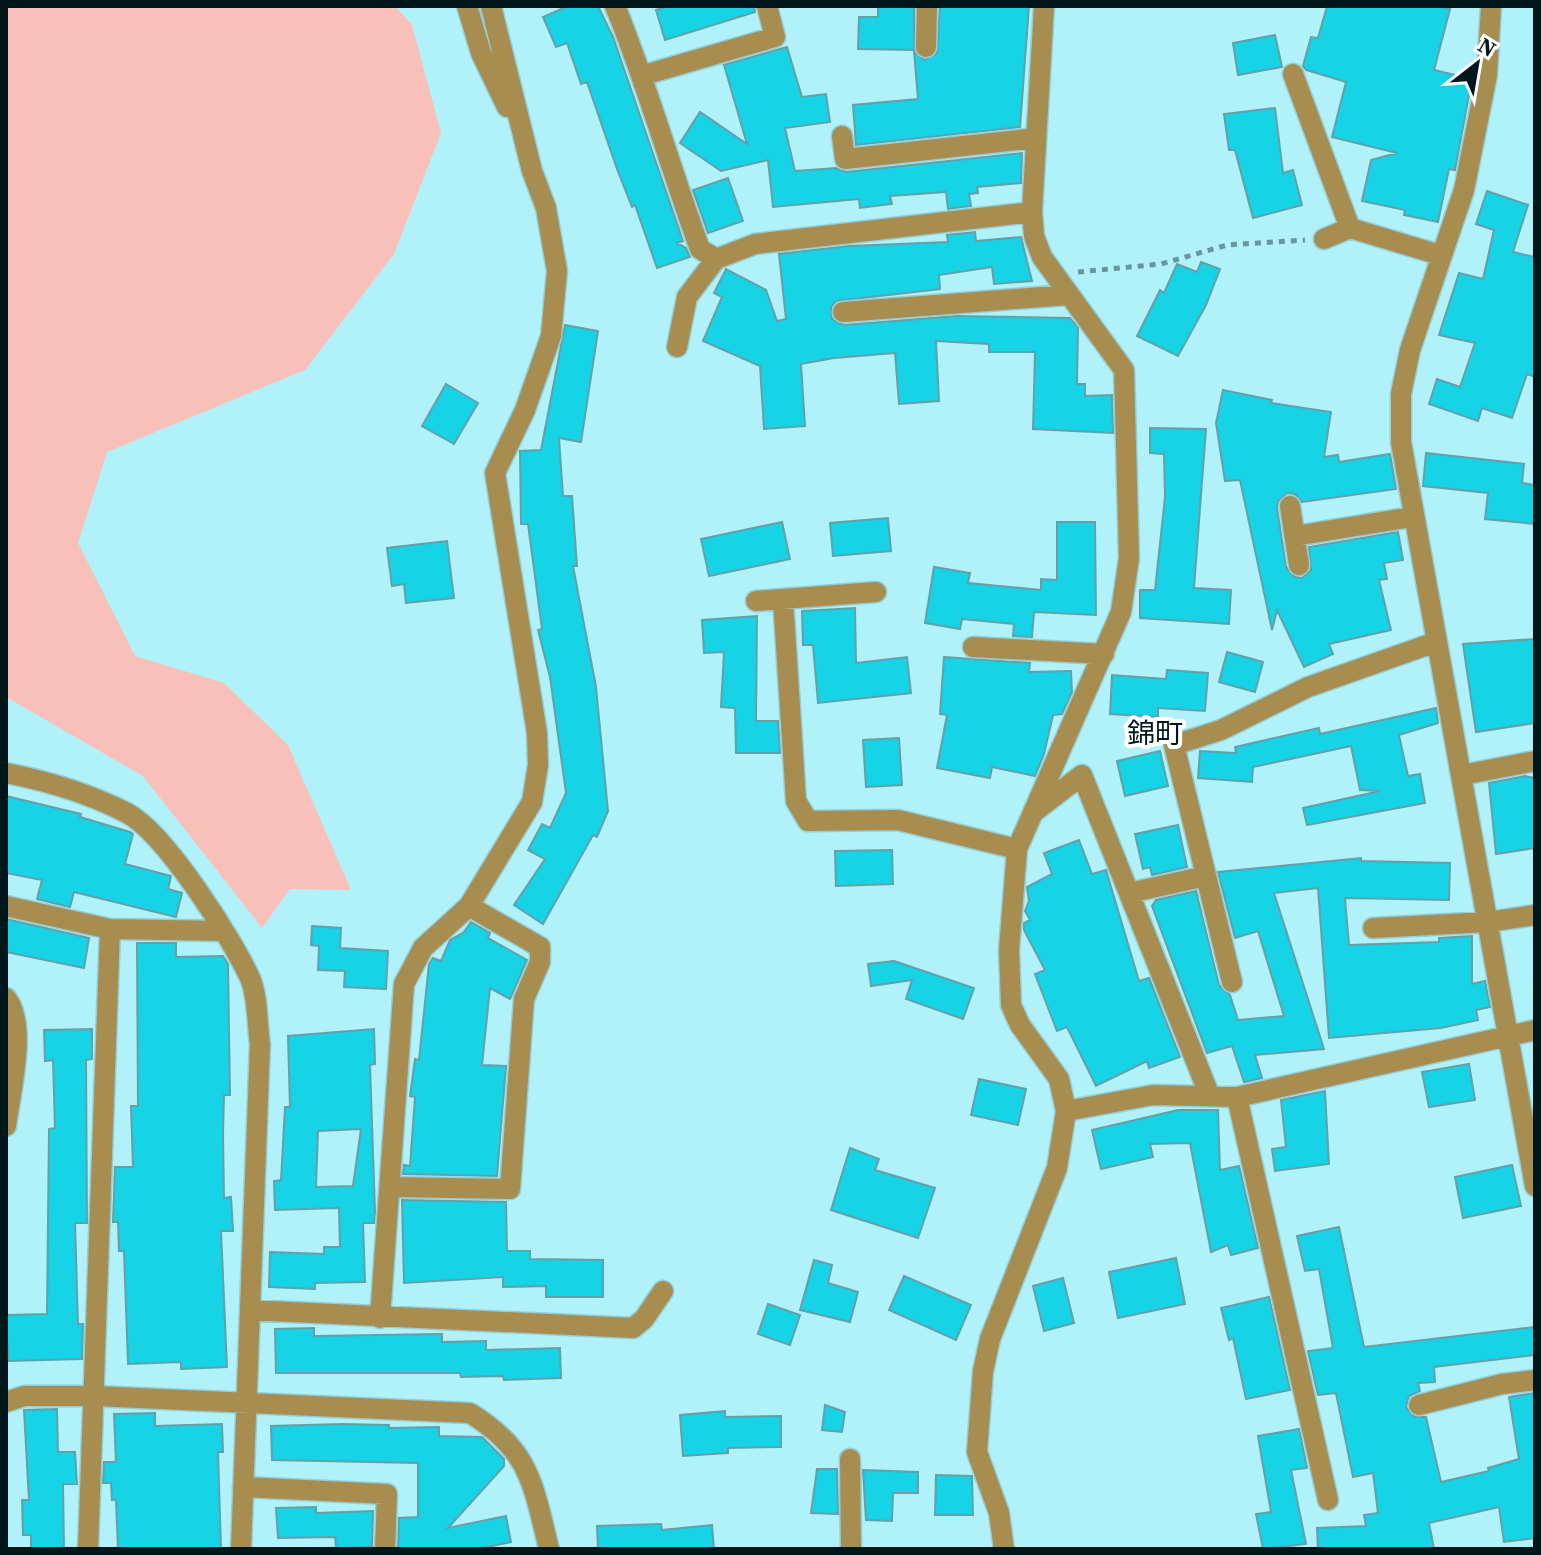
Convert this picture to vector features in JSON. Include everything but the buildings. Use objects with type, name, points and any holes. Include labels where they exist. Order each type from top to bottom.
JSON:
[{"type":"street","points":[[380,1318],[404,984],[423,948],[469,906],[532,802],[538,765],[537,733],[495,473],[525,410],[551,336],[557,271],[546,208],[481,53],[467,6]]},
{"type":"street","points":[[491,6],[532,171]]},
{"type":"street","points":[[615,6],[644,75],[672,175],[700,249],[716,259]]},
{"type":"street","points":[[644,75],[775,37],[767,6]]},
{"type":"street","points":[[926,47],[927,6]]},
{"type":"street","points":[[1004,1549],[999,1513],[977,1452],[983,1371],[990,1339],[1057,1168],[1066,1111],[1059,1079],[1020,1025],[1011,1005],[1009,950],[1017,849],[1121,612],[1129,558],[1124,370],[1053,274],[1034,236],[1032,212],[1044,6]]},
{"type":"street","points":[[1491,6],[1487,75],[1464,190],[1410,350],[1401,394],[1401,442],[1412,517],[1462,775],[1535,1186]]},
{"type":"street","points":[[1293,74],[1350,228]]},
{"type":"street","points":[[842,136],[845,159],[1036,138]]},
{"type":"street","points":[[677,347],[687,297],[716,259],[755,244],[1032,212]]},
{"type":"street","points":[[1324,239],[1350,228],[1440,255]]},
{"type":"street","points":[[843,312],[1068,295]]},
{"type":"street","points":[[1290,506],[1299,565]]},
{"type":"street","points":[[1295,536],[1412,517]]},
{"type":"street","points":[[756,601],[876,592]]},
{"type":"street","points":[[783,599],[796,801],[808,821],[898,820],[1017,849]]},
{"type":"street","points":[[1232,982],[1174,745],[1221,730],[1308,687],[1436,642]]},
{"type":"street","points":[[973,647],[1104,654]]},
{"type":"street","points":[[1462,775],[1535,761]]},
{"type":"street","points":[[6,773],[49,782],[128,813],[154,832],[223,931],[252,980],[260,1044],[241,1549]]},
{"type":"street","points":[[1035,811],[1082,775],[1209,1094]]},
{"type":"street","points":[[1129,893],[1206,876]]},
{"type":"street","points":[[6,906],[110,929],[223,931]]},
{"type":"street","points":[[391,1187],[510,1189],[524,999],[540,962],[540,947],[469,906]]},
{"type":"street","points":[[1373,928],[1488,922],[1535,915]]},
{"type":"street","points":[[88,1549],[110,929]]},
{"type":"street","points":[[6,998],[16,1022],[17,1040],[6,1126]]},
{"type":"street","points":[[1066,1111],[1153,1095],[1237,1097],[1509,1033],[1535,1030]]},
{"type":"street","points":[[1237,1097],[1328,1500]]},
{"type":"street","points":[[251,1310],[633,1328],[644,1319],[663,1291]]},
{"type":"street","points":[[1419,1405],[1502,1384],[1535,1380]]},
{"type":"street","points":[[6,1402],[24,1396],[94,1396],[470,1413],[501,1432],[520,1458],[534,1489],[549,1549]]},
{"type":"street","points":[[850,1459],[851,1549]]},
{"type":"street","points":[[243,1487],[387,1494],[385,1549]]},
{"type":"path","points":[[1053,274],[1161,264],[1227,245],[1324,239]]},
{"type":"shaded area","points":[[6,6],[395,6],[412,25],[441,133],[394,254],[305,370],[107,452],[78,543],[135,656],[224,683],[288,745],[351,890],[290,889],[262,928],[143,776],[6,697]]},
{"type":"district","name":"錦町","points":[[1155,733]]}]
